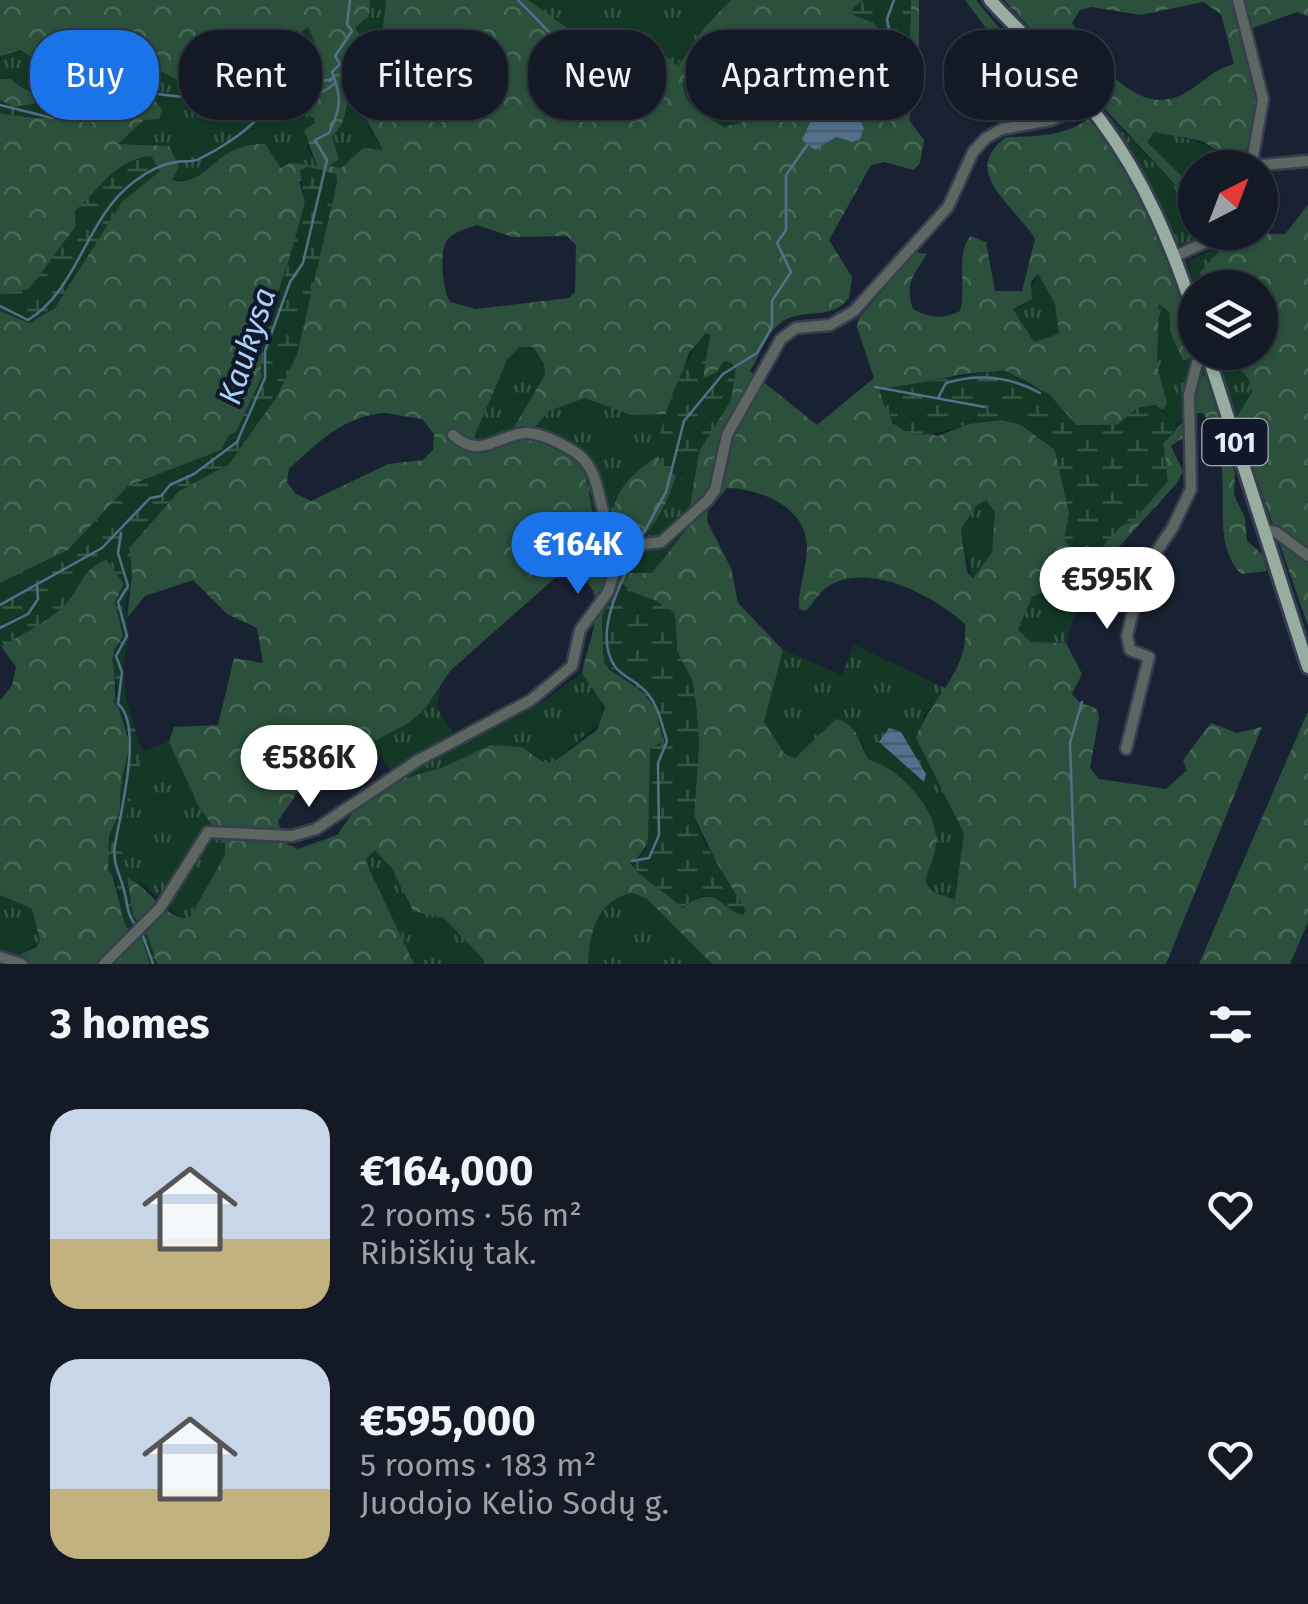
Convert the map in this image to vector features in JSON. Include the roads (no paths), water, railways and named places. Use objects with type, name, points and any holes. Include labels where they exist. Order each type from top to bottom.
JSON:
[{"type":"main road","points":[[990,0],[1018,30]]},
{"type":"main road","points":[[1098,120],[1143,186],[1180,270]]},
{"type":"main road","name":"101","points":[[1212,370],[1308,667]]},
{"type":"street","points":[[1238,0],[1263,99],[1254,150]]},
{"type":"street","points":[[622,547],[661,542],[707,501],[714,490],[727,436],[781,339],[796,328],[830,325],[854,311],[948,207],[973,152],[986,138],[1002,129],[1051,120]]},
{"type":"street","points":[[1278,164],[1308,161]]},
{"type":"street","points":[[1176,256],[1189,250]]},
{"type":"street","points":[[1126,748],[1149,657],[1130,650],[1127,636],[1142,572],[1173,527],[1190,489],[1188,396],[1195,370]]},
{"type":"street","points":[[454,435],[474,448],[534,434],[576,452],[592,472],[607,530],[622,547]]},
{"type":"street","points":[[1263,530],[1276,532],[1308,556]]},
{"type":"street","points":[[104,964],[160,908],[208,832],[292,836],[316,829],[417,761],[518,708],[566,674],[580,630],[608,592],[622,547]]},
{"type":"street","points":[[0,957],[22,964]]},
{"type":"water","points":[[811,120],[860,120],[864,128],[860,139],[853,142],[836,137],[815,150],[802,140]]},
{"type":"water","points":[[889,728],[901,732],[926,774],[924,782],[879,742]]},
{"type":"waterway","name":"Kaukysa","points":[[0,605],[102,548],[150,498],[161,496],[170,485],[194,474],[237,442],[265,378],[265,351],[290,282],[303,263],[327,160],[315,140],[329,133],[338,109],[339,96],[332,72],[340,64],[335,56],[352,31],[347,24],[350,0]]},
{"type":"waterway","points":[[518,0],[547,30]]},
{"type":"waterway","points":[[889,30],[887,19],[894,0]]},
{"type":"waterway","points":[[0,105],[52,118],[128,108],[140,98],[157,94],[183,97],[237,90],[250,95],[333,79]]},
{"type":"waterway","points":[[0,306],[28,320],[45,307],[71,272],[105,213],[140,178],[165,165],[197,160],[273,110],[318,94],[336,82]]},
{"type":"waterway","points":[[639,541],[666,492],[684,421],[723,374],[757,353],[772,327],[772,301],[791,272],[777,243],[786,230],[786,175],[807,145]]},
{"type":"waterway","points":[[938,398],[946,383],[971,378],[1006,380],[1040,393]]},
{"type":"waterway","points":[[875,387],[985,407]]},
{"type":"waterway","points":[[121,533],[118,553],[128,586],[118,602],[127,636],[116,656],[122,672],[118,704],[126,715],[130,750],[115,857],[136,926]]},
{"type":"waterway","points":[[632,861],[649,858],[659,835],[658,763],[667,741],[651,698],[616,668],[609,655],[612,608],[637,550]]},
{"type":"waterway","points":[[0,628],[28,614],[38,599],[37,586]]},
{"type":"waterway","points":[[1075,887],[1070,743],[1082,702]]},
{"type":"waterway","points":[[142,933],[153,964]]}]
